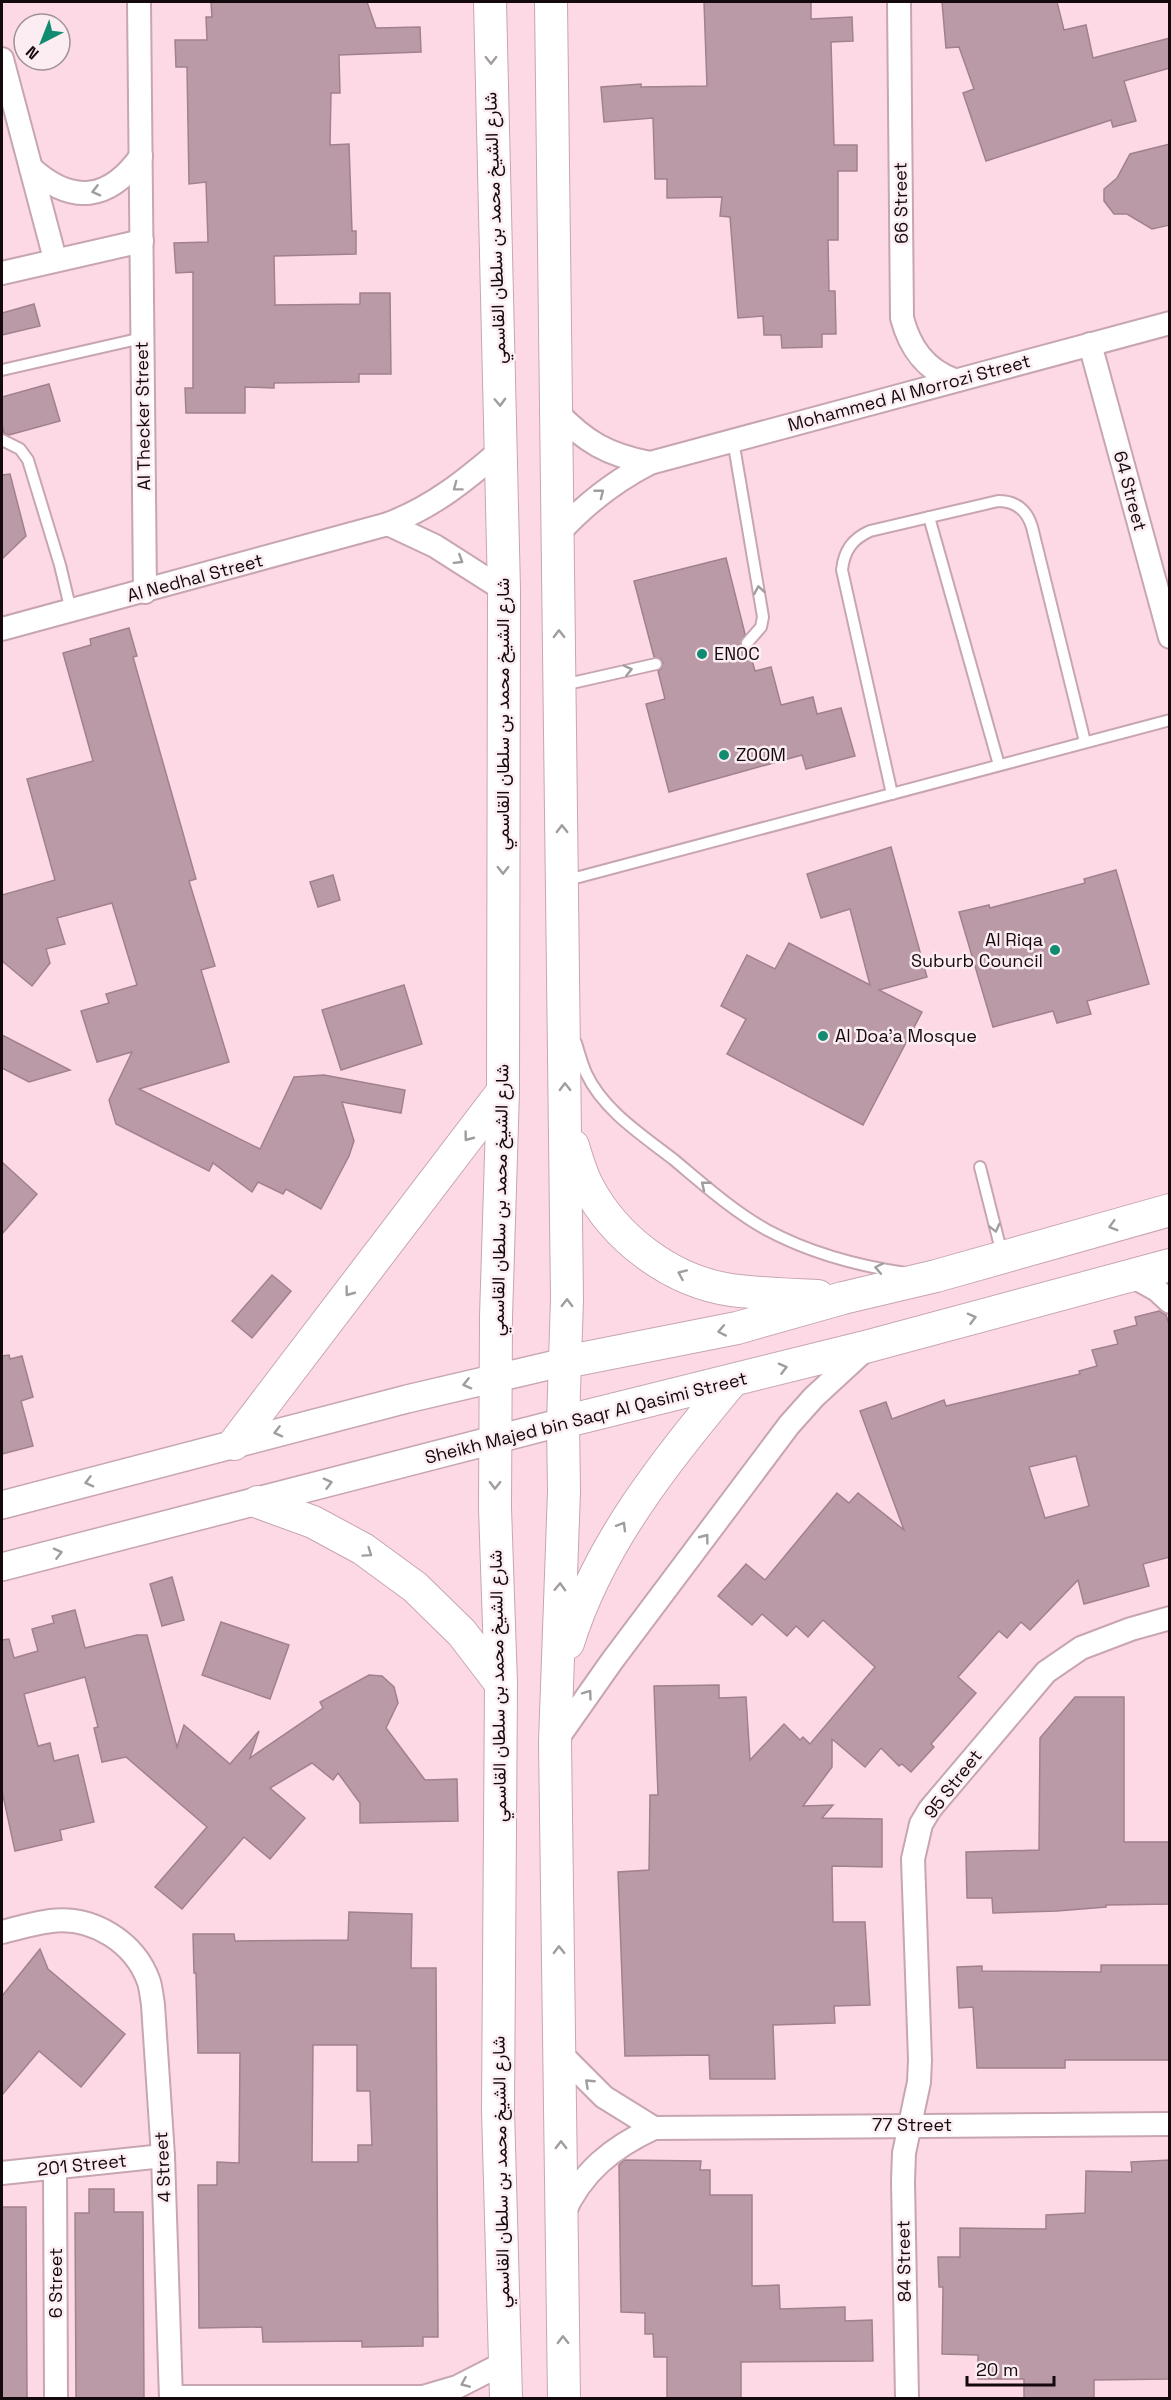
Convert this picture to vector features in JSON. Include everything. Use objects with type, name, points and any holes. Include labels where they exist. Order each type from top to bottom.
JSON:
[{"type":"main road","name":"شارع الشيخ محمد بن سلطان القاسمي","points":[[490,2],[504,590],[503,1091],[496,1317],[495,1508],[501,1684],[498,2110],[506,2398]]},
{"type":"main road","points":[[551,2],[567,1299],[563,1422],[564,1491],[555,1742],[564,2398]]},
{"type":"main road","points":[[234,1444],[503,1091]]},
{"type":"main road","points":[[565,1125],[587,1185],[603,1210],[622,1234],[654,1259],[700,1282],[729,1290],[843,1298]]},
{"type":"main road","points":[[565,1362],[737,1328],[843,1298],[936,1276],[1170,1210]]},
{"type":"main road","name":"Sheikh Majed bin Saqr Al Qasimi Street","points":[[563,1422],[869,1346],[1170,1265]]},
{"type":"main road","points":[[558,1676],[574,1622],[597,1569],[625,1520],[690,1432],[732,1381]]},
{"type":"main road","points":[[258,1502],[313,1522],[353,1543],[415,1587],[462,1633],[501,1684]]},
{"type":"street","name":"Al Thecker Street","points":[[140,2],[145,592]]},
{"type":"street","name":"66 Street","points":[[899,2],[902,318],[907,335],[926,364],[939,374],[954,380]]},
{"type":"street","points":[[2,59],[55,260]]},
{"type":"street","points":[[31,168],[47,183],[68,192],[90,193],[111,187],[128,174],[141,156]]},
{"type":"street","points":[[2,273],[142,241]]},
{"type":"street","name":"Mohammed Al Morrozi Street","points":[[558,534],[600,493],[624,476],[650,463],[1170,323]]},
{"type":"street","name":"64 Street","points":[[1090,344],[1170,637]]},
{"type":"street","name":"Mohammed Al Morrozi Street","points":[[556,411],[575,431],[598,447],[622,458],[650,463]]},
{"type":"street","name":"Al Nedhal Street","points":[[2,629],[145,592],[388,524],[429,506],[448,494],[502,449]]},
{"type":"street","points":[[388,524],[435,546],[504,590]]},
{"type":"street","points":[[1130,1275],[1156,1290],[1170,1302]]},
{"type":"street","points":[[555,1742],[612,1661],[789,1425],[814,1397],[869,1346]]},
{"type":"street","points":[[2,1505],[497,1376],[565,1362]]},
{"type":"street","name":"Sheikh Majed bin Saqr Al Qasimi Street","points":[[2,1567],[563,1422]]},
{"type":"street","name":"95 Street","points":[[909,2124],[919,2082],[920,2060],[913,1859],[921,1824],[941,1795],[1036,1683],[1057,1663],[1081,1648],[1131,1629],[1170,1618]]},
{"type":"street","name":"4 Street","points":[[2,1932],[51,1921],[77,1920],[102,1929],[123,1944],[139,1962],[149,1982],[153,2005],[163,2156],[171,2398]]},
{"type":"street","points":[[561,2054],[604,2097],[654,2128]]},
{"type":"street","name":"77 Street","points":[[562,2219],[571,2195],[584,2177],[628,2140],[654,2128],[909,2124],[1170,2124]]},
{"type":"street","name":"84 Street","points":[[907,2398],[903,2181],[909,2124]]},
{"type":"street","name":"201 Street","points":[[2,2173],[163,2156]]},
{"type":"street","name":"6 Street","points":[[55,2168],[56,2398]]},
{"type":"street","points":[[171,2398],[426,2398],[456,2387],[504,2364]]},
{"type":"lane","points":[[2,370],[142,338]]},
{"type":"lane","points":[[2,440],[20,449],[28,460],[60,565],[71,611]]},
{"type":"lane","points":[[733,440],[763,617],[761,627],[747,643]]},
{"type":"lane","points":[[892,794],[844,580],[843,560],[853,541],[861,535],[998,501],[1013,503],[1026,512],[1032,527],[1085,742]]},
{"type":"lane","points":[[929,517],[999,765]]},
{"type":"lane","points":[[560,686],[656,664]]},
{"type":"lane","points":[[562,882],[1170,720]]},
{"type":"lane","points":[[564,1006],[586,1074],[599,1095],[622,1118],[744,1216],[775,1234],[815,1251],[872,1267],[936,1276]]},
{"type":"lane","points":[[980,1167],[1002,1257]]},
{"type":"building","points":[[211,2],[367,2],[376,28],[420,27],[421,52],[339,55],[340,93],[331,93],[330,145],[349,144],[352,231],[356,231],[356,254],[274,256],[275,305],[360,304],[360,293],[390,293],[391,374],[359,374],[359,382],[274,383],[274,388],[245,387],[245,413],[186,413],[185,388],[193,388],[193,272],[176,273],[174,243],[208,242],[206,182],[189,184],[187,67],[176,67],[175,40],[207,40],[206,17],[212,17]]},
{"type":"building","points":[[704,2],[811,2],[811,19],[852,17],[853,41],[831,42],[834,145],[857,145],[857,171],[838,171],[838,240],[828,240],[829,291],[835,291],[836,334],[822,334],[822,347],[782,348],[781,335],[764,335],[763,316],[738,318],[730,217],[720,216],[722,197],[667,198],[667,179],[655,179],[653,118],[604,122],[601,87],[641,84],[641,87],[707,86]]},
{"type":"building","points":[[942,2],[1057,2],[1064,30],[1086,25],[1093,58],[1170,38],[1170,68],[1124,81],[1136,121],[1113,127],[1111,120],[986,161],[963,93],[974,89],[959,47],[946,48]]},
{"type":"building","points":[[1170,144],[1170,225],[1152,229],[1127,214],[1114,214],[1104,201],[1104,189],[1117,178],[1130,154]]},
{"type":"building","points":[[34,304],[40,326],[2,335],[2,313]]},
{"type":"building","points":[[49,384],[60,421],[9,435],[4,433],[2,397]]},
{"type":"building","points":[[10,474],[26,536],[2,559],[2,475]]},
{"type":"building","name":"ENOC","points":[[726,558],[745,634],[740,645],[743,649],[749,650],[755,671],[771,667],[781,705],[813,697],[817,714],[841,708],[855,756],[806,769],[802,755],[669,792],[646,704],[665,699],[658,671],[663,663],[661,659],[654,657],[634,581]]},
{"type":"building","points":[[129,628],[137,656],[133,657],[196,879],[189,881],[215,966],[201,970],[229,1062],[139,1089],[260,1149],[294,1077],[324,1075],[405,1090],[401,1113],[342,1102],[354,1141],[349,1156],[321,1209],[286,1189],[283,1194],[258,1182],[252,1192],[213,1163],[209,1171],[116,1124],[109,1100],[132,1052],[97,1062],[81,1011],[109,1003],[106,994],[137,985],[112,903],[57,918],[65,944],[46,949],[50,963],[32,986],[2,961],[2,895],[55,880],[27,779],[93,761],[63,653],[91,645],[90,639]]},
{"type":"building","name":"Al Doa'a Mosque","points":[[891,847],[927,977],[879,990],[922,1012],[863,1125],[727,1054],[746,1019],[721,1006],[747,955],[775,969],[789,943],[870,985],[850,909],[821,918],[807,874]]},
{"type":"building","name":"Al Riqa Suburb Council","points":[[1116,870],[1149,984],[1087,1001],[1091,1014],[1057,1023],[1053,1011],[993,1027],[959,912],[989,905],[990,908],[1085,883],[1084,879]]},
{"type":"building","points":[[333,875],[340,900],[318,907],[310,882]]},
{"type":"building","points":[[404,985],[422,1044],[341,1070],[322,1010]]},
{"type":"building","points":[[2,1035],[70,1070],[29,1082],[2,1068]]},
{"type":"building","points":[[2,1162],[37,1194],[2,1234]]},
{"type":"building","points":[[272,1275],[291,1291],[252,1338],[232,1321]]},
{"type":"building","points":[[1159,1311],[1166,1315],[1170,1327],[1170,1557],[1143,1564],[1149,1586],[1084,1604],[1078,1580],[1030,1630],[1021,1622],[1007,1638],[999,1631],[958,1677],[976,1693],[931,1744],[934,1747],[911,1772],[902,1764],[899,1766],[881,1748],[865,1767],[832,1739],[832,1767],[803,1806],[833,1805],[822,1818],[882,1819],[882,1867],[832,1866],[833,1922],[865,1922],[870,2005],[834,2006],[835,2023],[773,2025],[775,2079],[710,2079],[709,2055],[625,2056],[618,1872],[649,1870],[650,1795],[658,1795],[654,1686],[719,1685],[719,1698],[746,1697],[750,1760],[784,1724],[800,1740],[803,1737],[810,1744],[875,1667],[823,1620],[808,1637],[796,1626],[787,1636],[762,1614],[752,1625],[718,1596],[746,1564],[765,1580],[837,1493],[849,1503],[858,1493],[904,1530],[860,1411],[886,1402],[892,1419],[944,1400],[946,1406],[1080,1374],[1079,1371],[1097,1366],[1092,1350],[1118,1344],[1114,1331],[1137,1325],[1135,1317]],"holes":[[[1076,1456],[1089,1506],[1045,1518],[1029,1467]]]},
{"type":"building","points":[[9,1355],[10,1359],[22,1356],[33,1397],[21,1401],[33,1446],[2,1454],[2,1356]]},
{"type":"building","points":[[172,1577],[184,1620],[162,1626],[150,1584]]},
{"type":"building","points":[[75,1610],[85,1648],[137,1635],[147,1635],[177,1747],[184,1725],[230,1764],[259,1731],[250,1758],[323,1708],[320,1702],[369,1675],[382,1676],[394,1687],[398,1703],[386,1728],[425,1780],[457,1779],[458,1821],[360,1823],[360,1803],[338,1773],[333,1780],[312,1763],[270,1788],[305,1818],[270,1859],[244,1837],[182,1909],[155,1887],[207,1827],[126,1757],[102,1762],[94,1728],[98,1727],[85,1677],[24,1694],[38,1746],[50,1743],[54,1761],[78,1755],[94,1822],[60,1830],[62,1840],[15,1851],[2,1791],[2,1640],[9,1639],[14,1658],[38,1651],[32,1629],[54,1623],[52,1616]]},
{"type":"building","points":[[221,1622],[289,1645],[270,1699],[202,1675]]},
{"type":"building","points":[[1075,1697],[1124,1697],[1124,1842],[1170,1842],[1170,1904],[1106,1905],[1106,1907],[1057,1911],[993,1913],[992,1898],[967,1898],[966,1852],[1039,1850],[1040,1738]]},
{"type":"building","points":[[349,1912],[412,1914],[411,1968],[436,1968],[438,2337],[423,2337],[423,2346],[362,2347],[362,2341],[263,2342],[262,2327],[199,2328],[198,2185],[217,2185],[217,2162],[239,2163],[240,2053],[198,2053],[193,1934],[234,1934],[235,1941],[348,1940]],"holes":[[[313,2045],[357,2045],[357,2091],[370,2091],[372,2145],[358,2145],[358,2162],[312,2162]]]},
{"type":"building","points":[[40,1949],[48,1969],[125,2034],[81,2087],[39,2051],[2,2095],[2,1996]]},
{"type":"building","points":[[1101,1965],[1170,1965],[1170,2060],[1065,2060],[1065,2068],[977,2068],[973,2007],[959,2008],[957,1967],[982,1966],[982,1971],[1101,1972]]},
{"type":"building","points":[[624,2160],[701,2161],[700,2170],[710,2170],[710,2195],[752,2195],[752,2286],[779,2285],[780,2309],[845,2307],[845,2321],[872,2320],[873,2361],[741,2362],[741,2398],[667,2398],[667,2357],[654,2357],[653,2334],[645,2334],[645,2313],[621,2312],[619,2165]]},
{"type":"building","points":[[1170,2160],[1170,2379],[1094,2380],[1094,2398],[1024,2398],[1024,2379],[978,2379],[978,2355],[942,2354],[943,2287],[939,2287],[938,2257],[960,2257],[960,2228],[1046,2229],[1046,2215],[1085,2213],[1086,2171],[1132,2172],[1131,2162]]},
{"type":"building","points":[[89,2189],[114,2189],[114,2212],[143,2212],[144,2398],[76,2398],[75,2213],[89,2213]]},
{"type":"building","points":[[2,2207],[26,2207],[27,2398],[2,2398]]},
{"type":"place","name":"ENOC","points":[[702,654]]},
{"type":"place","name":"ZOOM","points":[[724,755]]},
{"type":"place","name":"Al Riqa Suburb Council","points":[[1055,950]]},
{"type":"place","name":"Al Doa'a Mosque","points":[[823,1036]]}]
